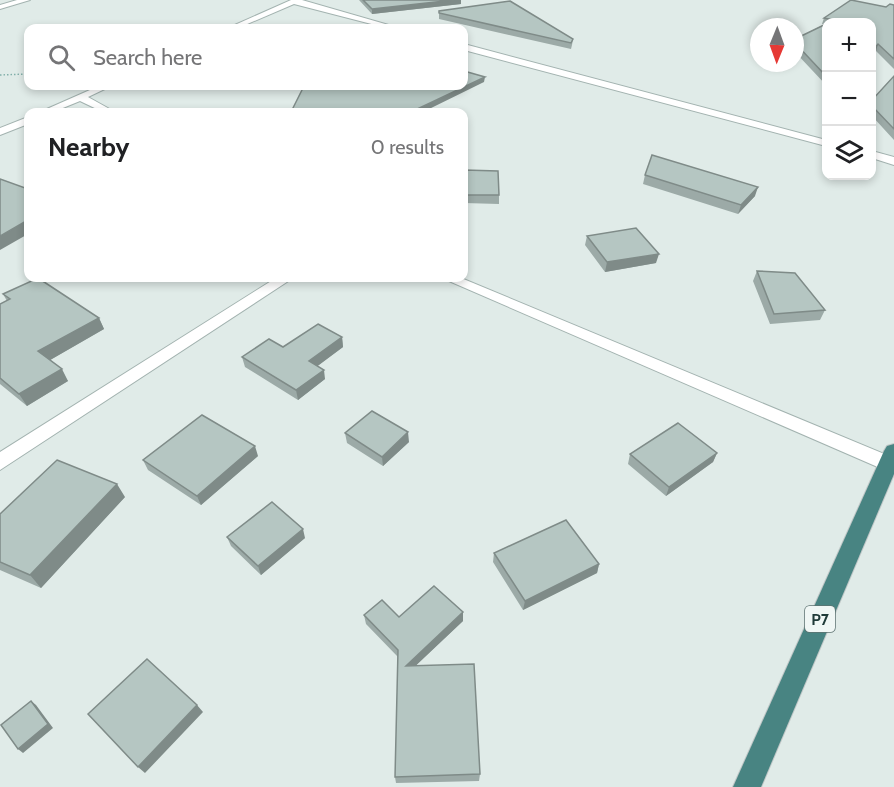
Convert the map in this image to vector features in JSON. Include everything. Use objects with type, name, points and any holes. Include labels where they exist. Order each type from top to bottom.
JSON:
[{"type":"highway","name":"P7","points":[[747,787],[891,457]]},
{"type":"street","points":[[0,7],[26,0]]},
{"type":"street","points":[[241,24],[296,1],[380,24]]},
{"type":"street","points":[[468,48],[822,142]]},
{"type":"street","points":[[54,108],[97,90]]},
{"type":"street","points":[[80,97],[102,108]]},
{"type":"street","points":[[0,132],[24,122]]},
{"type":"street","points":[[876,156],[894,161]]},
{"type":"street","points":[[0,462],[280,282]]},
{"type":"street","points":[[458,282],[891,457]]},
{"type":"path","points":[[0,75],[24,74]]},
{"type":"building","points":[[363,0],[454,0],[372,9]]},
{"type":"building","points":[[851,0],[886,7],[890,4],[894,5],[894,59],[878,44],[876,46],[876,18],[824,18]]},
{"type":"building","points":[[510,1],[573,39],[571,43],[439,13],[439,11]]},
{"type":"building","points":[[822,26],[822,72],[804,53],[804,35]]},
{"type":"building","points":[[468,72],[485,77],[468,85]]},
{"type":"building","points":[[894,76],[894,129],[876,110],[876,96]]},
{"type":"building","points":[[302,90],[458,90],[419,108],[293,108]]},
{"type":"building","points":[[652,155],[758,187],[741,205],[645,175]]},
{"type":"building","points":[[468,170],[498,171],[499,195],[468,195]]},
{"type":"building","points":[[0,179],[24,188],[24,222],[0,236]]},
{"type":"building","points":[[636,228],[659,254],[607,262],[587,236]]},
{"type":"building","points":[[757,271],[795,273],[825,310],[774,314]]},
{"type":"building","points":[[29,282],[44,282],[99,318],[38,351],[62,369],[19,394],[0,378],[0,304],[10,299],[3,294]]},
{"type":"building","points":[[318,324],[342,337],[309,361],[324,370],[296,390],[242,357],[269,339],[283,347]]},
{"type":"building","points":[[372,411],[408,432],[382,457],[345,433]]},
{"type":"building","points":[[202,415],[255,446],[197,496],[143,460]]},
{"type":"building","points":[[678,423],[717,453],[669,487],[630,454]]},
{"type":"building","points":[[57,460],[117,484],[30,575],[0,562],[0,514]]},
{"type":"building","points":[[272,502],[303,529],[258,566],[227,537]]},
{"type":"building","points":[[566,520],[599,564],[525,601],[494,553]]},
{"type":"building","points":[[434,586],[463,612],[406,666],[474,664],[480,774],[395,777],[398,650],[364,615],[382,600],[399,617]]},
{"type":"building","points":[[147,659],[197,705],[138,767],[88,714]]},
{"type":"building","points":[[31,701],[48,724],[18,749],[1,725]]}]
